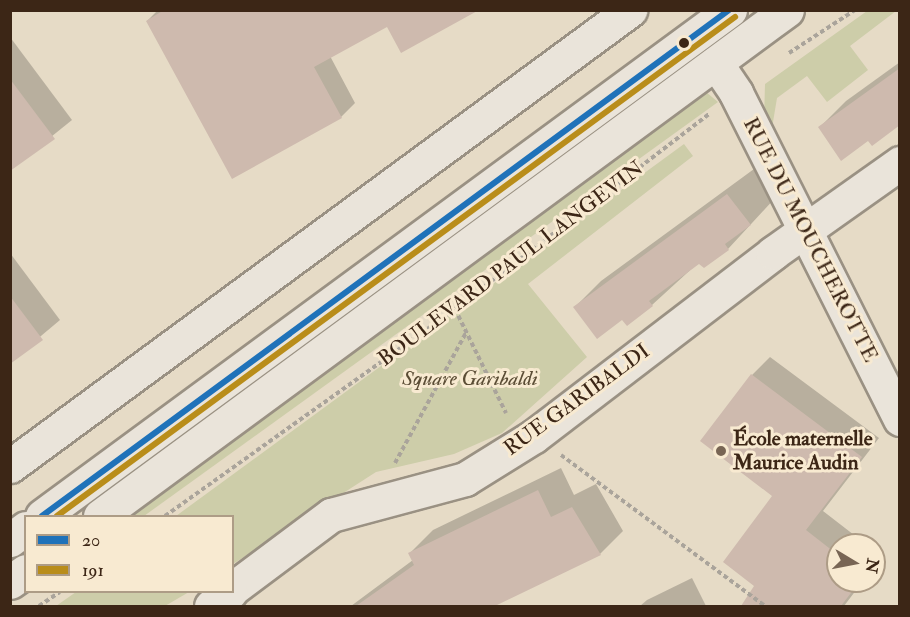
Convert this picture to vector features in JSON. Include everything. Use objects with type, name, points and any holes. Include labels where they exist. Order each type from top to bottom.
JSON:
[{"type":"street","points":[[10,466],[630,10]]},
{"type":"street","points":[[43,515],[730,10]]},
{"type":"street","name":"BOULEVARD PAUL LANGEVIN","points":[[101,515],[788,10]]},
{"type":"street","name":"RUE DU MOUCHEROTTE","points":[[716,63],[736,93],[900,419]]},
{"type":"street","name":"RUE GARIBALDI","points":[[234,588],[331,515],[397,495],[465,479],[534,435],[804,230],[900,163]]},
{"type":"street","points":[[10,540],[24,530]]},
{"type":"street","points":[[10,582],[24,572]]},
{"type":"street","name":"RUE GARIBALDI","points":[[211,606],[227,593]]},
{"type":"path","points":[[780,58],[812,42],[855,10]]},
{"type":"path","name":"BOULEVARD PAUL LANGEVIN","points":[[166,515],[454,309],[736,93]]},
{"type":"path","points":[[454,309],[511,423],[534,435],[765,606]]},
{"type":"path","points":[[397,495],[388,476],[466,332]]},
{"type":"path","points":[[39,606],[57,593]]},
{"type":"green space","points":[[867,11],[896,11],[850,46],[868,70],[827,102],[807,76],[777,98],[772,128],[764,120],[765,84]]},
{"type":"green space","points":[[706,92],[718,102],[145,515],[117,515],[695,93]]},
{"type":"green space","name":"Square Garibaldi","points":[[684,144],[693,156],[528,284],[587,357],[502,433],[454,454],[376,472],[234,563],[234,515],[177,515]]},
{"type":"green space","points":[[75,593],[187,593],[165,606],[56,606]]},
{"type":"building","points":[[164,10],[479,10],[401,53],[387,27],[314,67],[342,118],[232,179],[146,21]]},
{"type":"building","points":[[900,68],[900,125],[872,146],[868,141],[841,161],[818,127]]},
{"type":"building","points":[[10,79],[55,139],[10,171]]},
{"type":"building","points":[[727,194],[751,225],[725,244],[729,250],[704,268],[699,264],[649,301],[653,306],[627,326],[622,320],[597,339],[573,307]]},
{"type":"building","points":[[10,296],[43,340],[10,364]]},
{"type":"building","points":[[751,374],[862,457],[806,530],[826,546],[826,593],[851,593],[841,606],[741,606],[754,586],[723,562],[772,496],[700,441]]},
{"type":"building","points":[[538,490],[551,517],[572,507],[601,555],[495,606],[356,606],[414,565],[408,553]]},
{"type":"transit line","name":"20","points":[[43,515],[729,10]]},
{"type":"transit line","name":"191","points":[[58,515],[735,17]]},
{"type":"place","name":"École maternelle Maurice Audin","points":[[721,451]]}]
